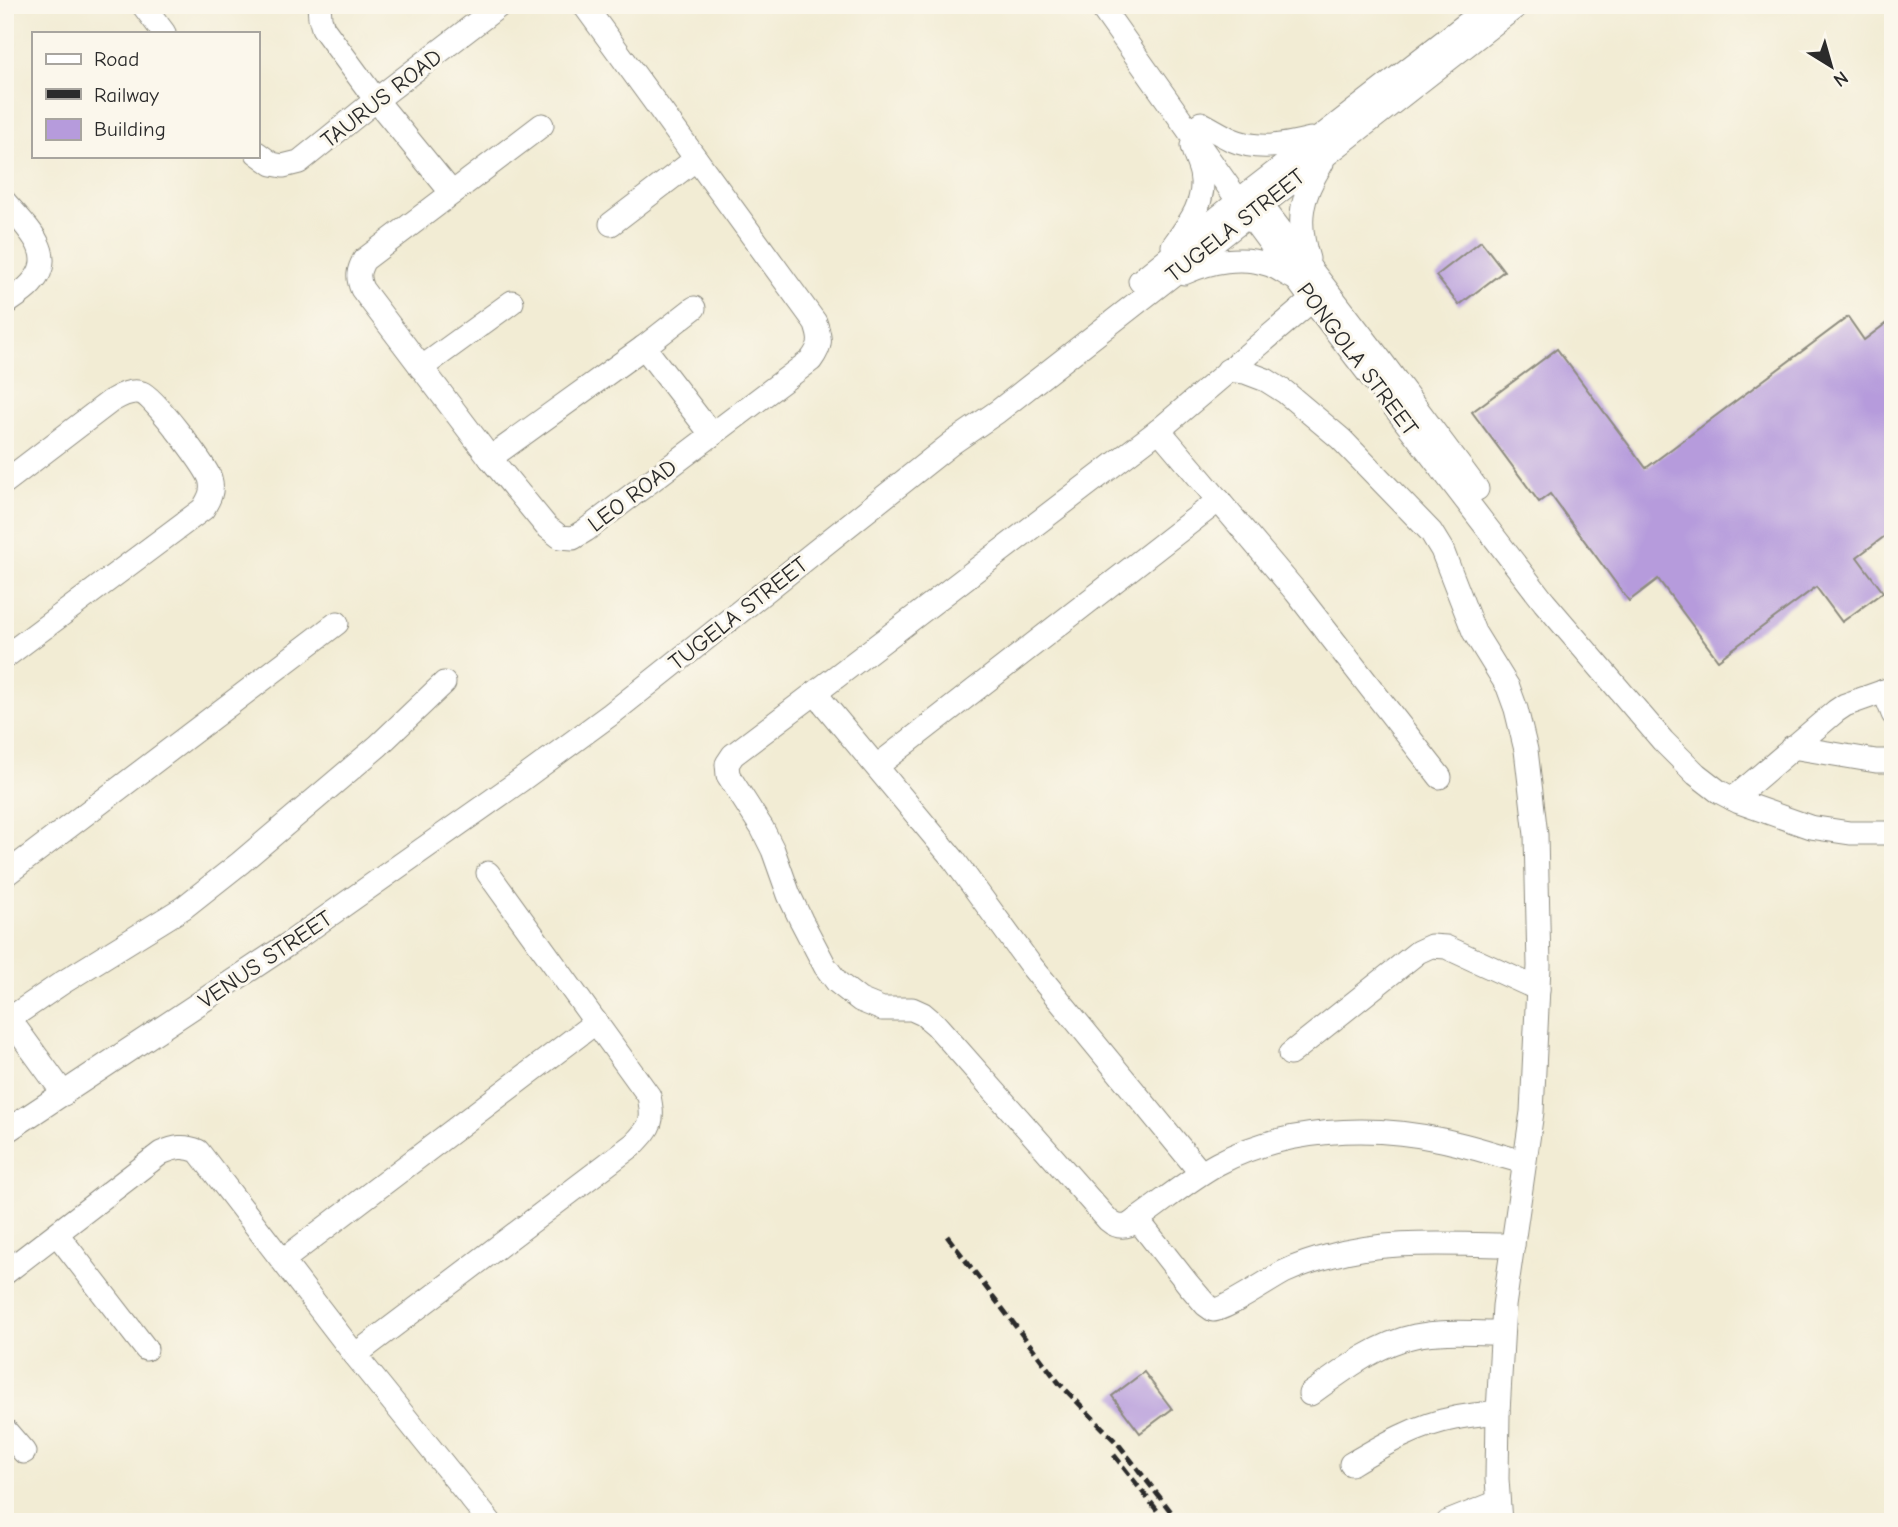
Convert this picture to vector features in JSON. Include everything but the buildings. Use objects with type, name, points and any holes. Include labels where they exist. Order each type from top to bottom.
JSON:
[{"type":"street","points":[[143,5],[163,32]]},
{"type":"street","points":[[319,5],[323,28],[376,100],[452,193]]},
{"type":"street","name":"TAURUS ROAD","points":[[259,154],[272,164],[283,166],[299,162],[500,5]]},
{"type":"street","name":"LEO ROAD","points":[[542,125],[364,260],[358,270],[358,279],[362,289],[489,458],[546,526],[560,537],[573,538],[811,360],[819,349],[820,334],[815,322],[584,5]]},
{"type":"street","name":"PONGOLA STREET","points":[[1100,5],[1195,126],[1304,275],[1380,358],[1617,674],[1630,701]]},
{"type":"street","name":"PONGOLA STREET","points":[[1118,5],[1195,126]]},
{"type":"street","name":"TUGELA STREET","points":[[521,780],[611,714],[952,443],[1076,332],[1159,275],[1325,144],[1491,5]]},
{"type":"street","name":"TUGELA STREET","points":[[1325,144],[1518,5]]},
{"type":"street","points":[[1195,126],[1264,147],[1325,144],[1301,211],[1304,275],[1249,260],[1222,261],[1159,275],[1202,199],[1195,126]]},
{"type":"street","points":[[611,224],[696,159]]},
{"type":"street","points":[[5,202],[37,241],[44,257],[40,271],[31,285],[5,304]]},
{"type":"street","name":"PONGOLA STREET","points":[[1304,275],[1312,300],[1560,623],[1663,741],[1696,774],[1733,799],[1810,827],[1850,833],[1893,833]]},
{"type":"street","points":[[1312,300],[1159,430],[733,755],[727,764],[728,775],[762,828],[789,895],[825,966],[837,982],[860,1000],[883,1009],[912,1009],[936,1025],[1108,1220],[1116,1225],[1124,1227],[1201,1173],[1243,1151],[1285,1140],[1339,1132],[1403,1134],[1442,1140],[1524,1163]]},
{"type":"street","points":[[421,368],[512,302]]},
{"type":"street","points":[[489,458],[694,309]]},
{"type":"street","points":[[644,347],[712,435]]},
{"type":"street","points":[[1228,370],[1245,372],[1285,391],[1341,439],[1431,532],[1474,632],[1512,696],[1526,750],[1536,835],[1538,989],[1532,1112],[1502,1333],[1498,1412],[1499,1512],[1448,1522]]},
{"type":"street","points":[[5,482],[111,401],[127,392],[142,393],[153,401],[211,480],[211,495],[203,509],[5,657]]},
{"type":"street","points":[[1159,430],[1296,592],[1440,777]]},
{"type":"street","points":[[877,766],[1219,500]]},
{"type":"street","points":[[5,875],[337,623]]},
{"type":"street","points":[[64,1094],[7,1016],[183,908],[378,746],[444,683]]},
{"type":"street","points":[[1733,799],[1827,717],[1845,705],[1888,689],[1893,714]]},
{"type":"street","points":[[815,694],[954,860],[1032,967],[1201,1173]]},
{"type":"street","points":[[1792,747],[1876,761],[1893,761]]},
{"type":"street","name":"VENUS STREET","points":[[5,1132],[287,945],[521,780]]},
{"type":"street","points":[[355,1355],[634,1144],[648,1129],[653,1115],[649,1096],[488,873]]},
{"type":"street","points":[[1290,1054],[1419,952],[1432,946],[1446,947],[1538,989]]},
{"type":"street","points":[[283,1260],[596,1022]]},
{"type":"street","points":[[5,1273],[161,1153],[185,1146],[198,1151],[355,1355],[490,1522]]},
{"type":"street","points":[[1137,1219],[1188,1284],[1213,1310],[1224,1307],[1286,1271],[1334,1254],[1403,1245],[1513,1245]]},
{"type":"street","points":[[57,1234],[146,1349]]},
{"type":"street","points":[[1310,1394],[1368,1355],[1402,1339],[1431,1334],[1502,1333]]},
{"type":"street","points":[[1351,1464],[1418,1429],[1455,1418],[1498,1412]]},
{"type":"street","points":[[5,1430],[24,1452]]},
{"type":"railway","points":[[947,1236],[1059,1383],[1119,1445],[1179,1522]]},
{"type":"railway","points":[[1114,1455],[1166,1522]]}]
